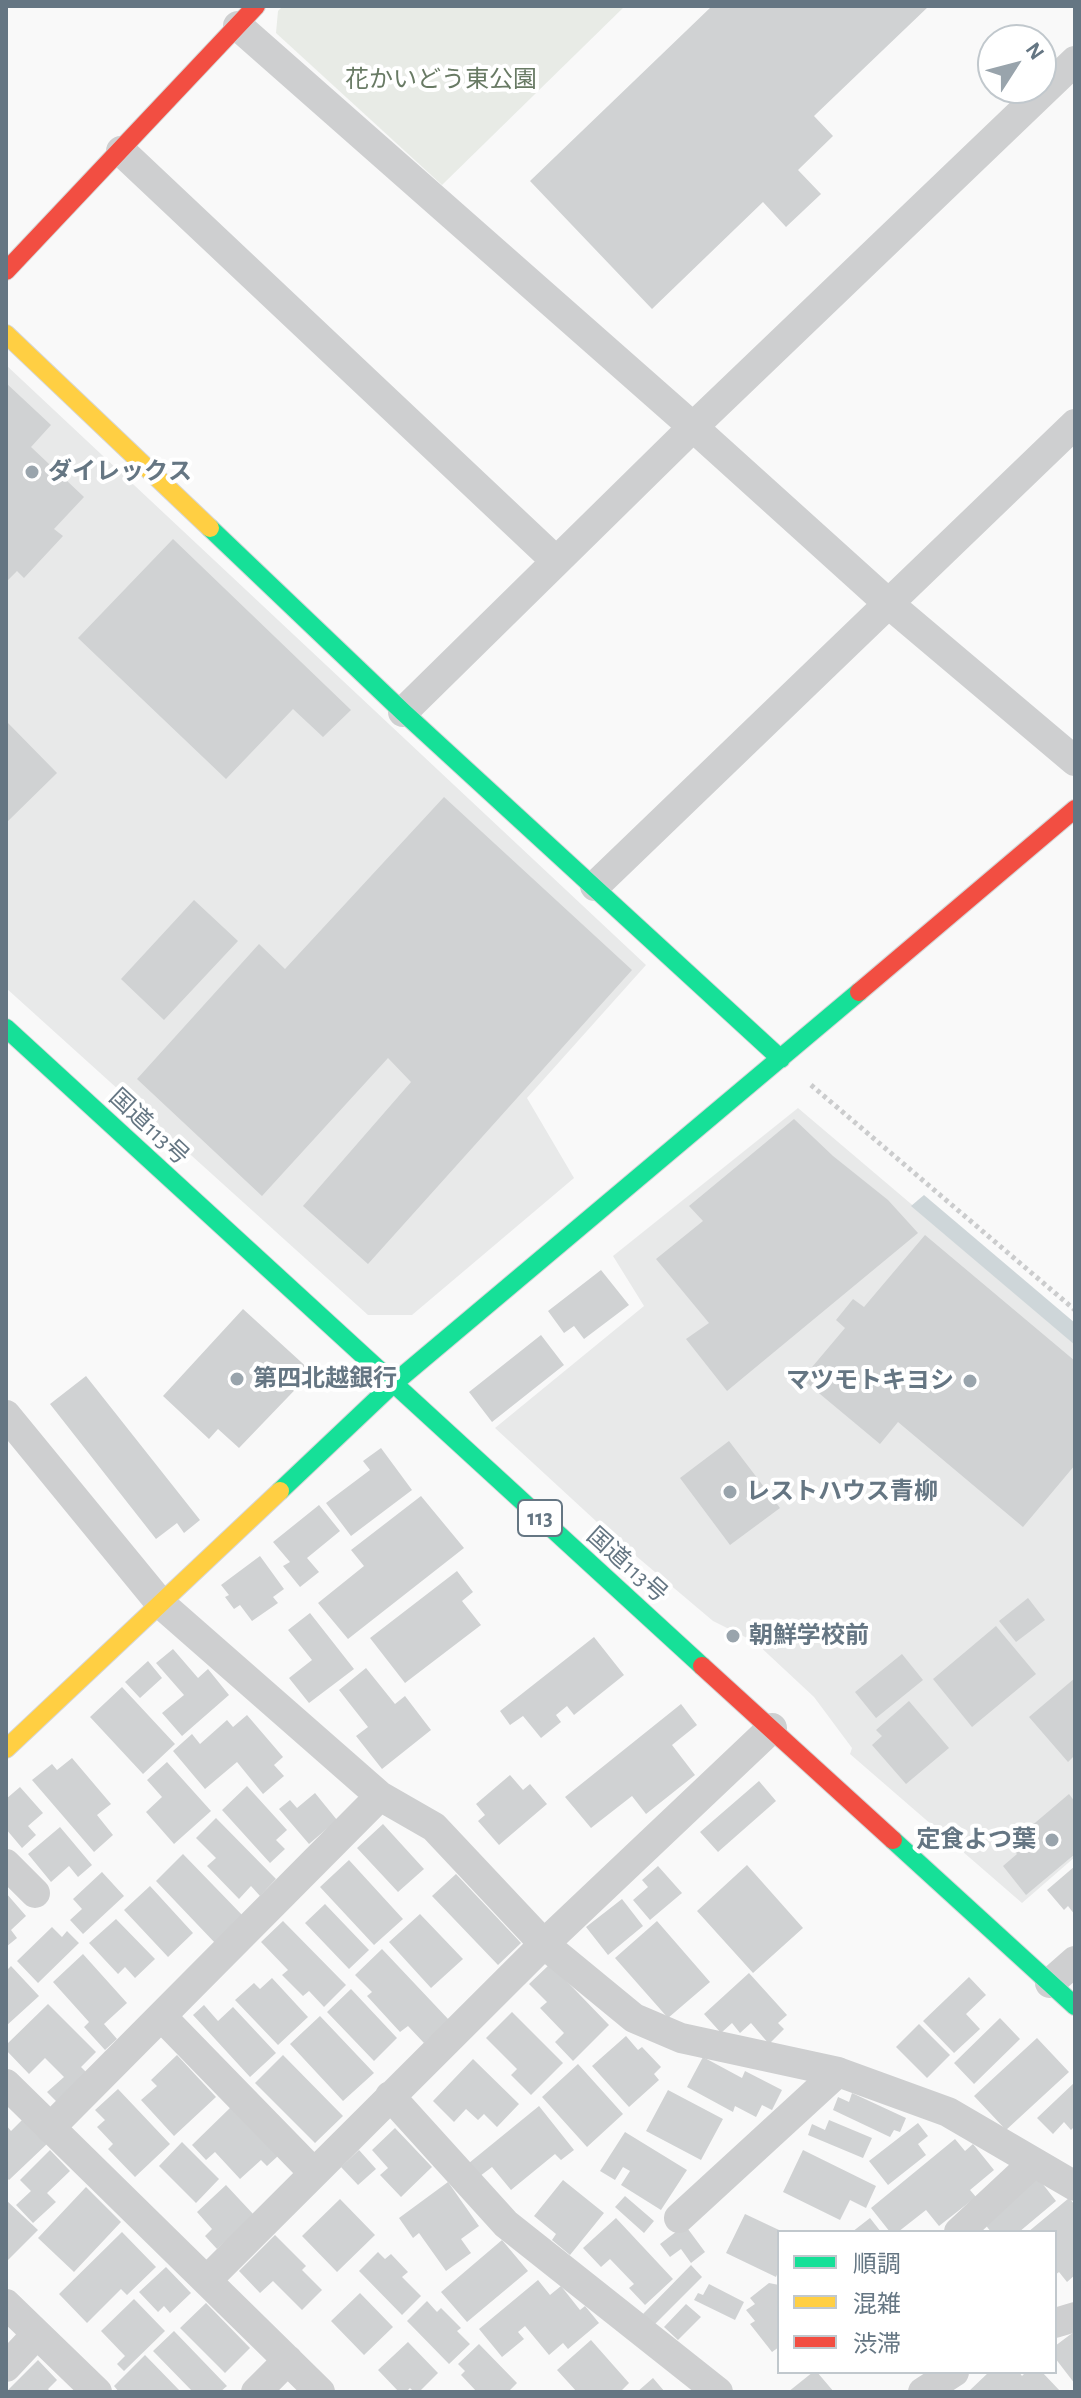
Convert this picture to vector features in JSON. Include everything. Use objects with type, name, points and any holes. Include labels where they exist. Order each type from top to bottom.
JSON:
[{"type":"main road","points":[[6,271],[247,16]]},
{"type":"main road","points":[[6,334],[403,712],[781,1059]]},
{"type":"main road","points":[[6,1749],[393,1384],[1075,809]]},
{"type":"main road","name":"国道113号","points":[[6,1028],[1075,2006]]},
{"type":"street","points":[[247,16],[889,604],[1075,761]]},
{"type":"street","points":[[403,712],[693,427],[1075,61]]},
{"type":"street","points":[[121,151],[556,561]]},
{"type":"street","points":[[595,886],[1075,424]]},
{"type":"street","points":[[6,1415],[161,1604],[380,1796],[434,1827],[544,1944],[634,2018],[681,2038],[838,2072],[948,2112],[1075,2186]]},
{"type":"street","points":[[207,2280],[544,1944],[772,1728]]},
{"type":"street","points":[[50,2128],[380,1796]]},
{"type":"street","points":[[6,1864],[35,1893]]},
{"type":"street","points":[[1050,1983],[1075,1961]]},
{"type":"street","points":[[162,2017],[313,2172]]},
{"type":"street","points":[[679,2218],[838,2072]]},
{"type":"street","points":[[6,2084],[320,2392]]},
{"type":"street","points":[[390,2096],[506,2224],[718,2392]]},
{"type":"street","points":[[961,2230],[1033,2163]]},
{"type":"street","points":[[6,2304],[97,2392]]},
{"type":"street","points":[[6,2367],[37,2334]]},
{"type":"street","points":[[256,2392],[288,2360]]},
{"type":"street","points":[[923,2392],[951,2374]]},
{"type":"path","points":[[781,1059],[1075,1310]]},
{"type":"shaded area","points":[[6,365],[646,965],[527,1098],[574,1178],[412,1315],[368,1315],[6,988]]},
{"type":"shaded area","points":[[798,1108],[1075,1343],[1075,1857],[1022,1903],[850,1754],[852,1748],[814,1697],[755,1642],[713,1621],[610,1534],[495,1428],[644,1306],[613,1256]]},
{"type":"shaded area","points":[[924,1195],[1075,1323],[1075,1345],[911,1206]]},
{"type":"green space","name":"花かいどう東公園","points":[[283,6],[625,6],[442,185],[276,33],[278,11]]},
{"type":"building","points":[[712,6],[929,6],[814,116],[833,136],[798,170],[821,194],[786,227],[763,202],[652,309],[530,181]]},
{"type":"building","name":"ダイレックス","points":[[6,383],[51,425],[31,447],[84,497],[54,529],[63,536],[24,578],[17,571],[6,582]]},
{"type":"building","points":[[173,539],[351,710],[323,737],[293,709],[226,779],[78,638]]},
{"type":"building","points":[[6,721],[57,773],[6,823]]},
{"type":"building","points":[[444,797],[632,970],[368,1264],[303,1206],[411,1082],[388,1058],[262,1196],[137,1079],[259,944],[285,969]]},
{"type":"building","points":[[194,900],[238,941],[164,1020],[121,979]]},
{"type":"building","points":[[794,1119],[833,1156],[888,1200],[918,1233],[727,1391],[686,1339],[709,1323],[656,1259],[703,1221],[689,1206]]},
{"type":"building","points":[[925,1235],[1075,1361],[1075,1465],[1023,1527],[898,1422],[880,1444],[802,1379],[845,1328],[836,1320],[853,1299],[864,1307]]},
{"type":"building","points":[[601,1270],[629,1305],[584,1339],[574,1326],[564,1333],[548,1311]]},
{"type":"building","points":[[243,1309],[312,1372],[239,1448],[218,1429],[209,1439],[163,1396]]},
{"type":"building","points":[[541,1335],[564,1365],[492,1422],[469,1392]]},
{"type":"building","points":[[86,1376],[200,1520],[184,1533],[177,1523],[156,1539],[50,1404]]},
{"type":"building","points":[[729,1441],[780,1508],[730,1545],[680,1478]]},
{"type":"building","points":[[381,1448],[412,1490],[351,1536],[326,1503],[370,1470],[363,1461]]},
{"type":"building","points":[[421,1496],[464,1548],[348,1639],[318,1603],[364,1566],[351,1550]]},
{"type":"building","points":[[319,1505],[340,1531],[307,1558],[319,1572],[300,1587],[283,1566],[290,1562],[273,1542]]},
{"type":"building","points":[[260,1556],[284,1589],[273,1597],[278,1603],[252,1621],[240,1605],[234,1609],[221,1585]]},
{"type":"building","points":[[457,1571],[473,1592],[462,1601],[481,1625],[405,1683],[370,1638]]},
{"type":"building","points":[[1028,1598],[1045,1620],[1016,1642],[999,1621]]},
{"type":"building","points":[[310,1613],[354,1669],[309,1703],[289,1678],[312,1660],[288,1630]]},
{"type":"building","points":[[996,1626],[1036,1674],[972,1727],[933,1679]]},
{"type":"building","points":[[594,1637],[624,1675],[574,1715],[567,1706],[556,1715],[561,1722],[541,1738],[523,1716],[510,1725],[500,1711]]},
{"type":"building","points":[[173,1649],[198,1678],[208,1669],[229,1695],[182,1736],[162,1713],[184,1695],[156,1663]]},
{"type":"building","points":[[902,1654],[923,1680],[876,1718],[855,1692]]},
{"type":"building","points":[[148,1661],[162,1678],[140,1698],[125,1682]]},
{"type":"building","points":[[366,1668],[395,1704],[405,1696],[431,1730],[382,1769],[356,1736],[368,1727],[339,1690]]},
{"type":"building","points":[[1075,1678],[1075,1755],[1068,1762],[1029,1717]]},
{"type":"building","points":[[122,1687],[175,1744],[143,1774],[90,1717]]},
{"type":"building","points":[[909,1701],[949,1748],[906,1784],[872,1745],[882,1736],[876,1730]]},
{"type":"building","points":[[681,1704],[697,1725],[672,1745],[695,1775],[646,1814],[632,1796],[591,1828],[565,1797]]},
{"type":"building","points":[[247,1715],[283,1757],[274,1765],[284,1776],[263,1794],[237,1762],[205,1789],[173,1751],[192,1734],[200,1744],[227,1720],[233,1727]]},
{"type":"building","points":[[72,1758],[111,1804],[97,1815],[113,1835],[94,1852],[32,1780],[52,1764],[57,1770]]},
{"type":"building","points":[[167,1762],[211,1811],[174,1844],[146,1812],[162,1797],[147,1780]]},
{"type":"building","points":[[510,1775],[523,1790],[530,1784],[547,1804],[499,1845],[478,1821],[485,1815],[476,1804]]},
{"type":"building","points":[[759,1781],[776,1801],[718,1852],[700,1832]]},
{"type":"building","points":[[247,1786],[287,1830],[276,1840],[285,1849],[270,1863],[222,1810]]},
{"type":"building","points":[[20,1787],[43,1813],[28,1826],[36,1835],[22,1848],[6,1829],[6,1799]]},
{"type":"building","points":[[315,1793],[337,1820],[309,1844],[279,1809],[290,1800],[297,1808]]},
{"type":"building","points":[[1069,1794],[1075,1802],[1075,1854],[1026,1895],[1003,1866],[1017,1854],[1009,1845]]},
{"type":"building","points":[[216,1818],[276,1879],[260,1896],[251,1886],[239,1899],[207,1866],[216,1858],[196,1838]]},
{"type":"building","points":[[383,1824],[424,1869],[398,1892],[357,1848]]},
{"type":"building","points":[[60,1827],[92,1865],[78,1877],[69,1866],[51,1882],[28,1854]]},
{"type":"building","points":[[183,1854],[244,1917],[216,1944],[156,1881]]},
{"type":"building","points":[[349,1860],[403,1919],[374,1945],[320,1887]]},
{"type":"building","points":[[747,1865],[803,1928],[753,1973],[697,1911]]},
{"type":"building","points":[[658,1866],[682,1893],[650,1920],[633,1900],[648,1887],[642,1880]]},
{"type":"building","points":[[1075,1866],[1075,1915],[1068,1906],[1064,1910],[1047,1890]]},
{"type":"building","points":[[102,1872],[124,1896],[83,1934],[70,1920],[82,1909],[73,1899]]},
{"type":"building","points":[[456,1874],[521,1943],[498,1965],[432,1896]]},
{"type":"building","points":[[150,1886],[193,1933],[168,1957],[124,1910]]},
{"type":"building","points":[[6,1893],[26,1916],[11,1930],[17,1938],[6,1947]]},
{"type":"building","points":[[622,1899],[643,1926],[608,1955],[586,1927]]},
{"type":"building","points":[[325,1904],[369,1950],[349,1969],[305,1923]]},
{"type":"building","points":[[420,1914],[463,1959],[431,1988],[389,1942]]},
{"type":"building","points":[[116,1919],[155,1959],[135,1978],[125,1967],[118,1974],[89,1943]]},
{"type":"building","points":[[283,1921],[346,1985],[324,2007],[309,1991],[303,1996],[282,1975],[288,1970],[261,1942]]},
{"type":"building","points":[[657,1921],[710,1982],[668,2018],[615,1958]]},
{"type":"building","points":[[52,1927],[62,1937],[67,1931],[79,1943],[38,1983],[17,1961]]},
{"type":"building","points":[[382,1949],[449,2020],[424,2043],[408,2026],[400,2032],[367,1996],[372,1992],[355,1975]]},
{"type":"building","points":[[83,1954],[127,2003],[104,2024],[117,2039],[105,2050],[84,2027],[89,2022],[53,1982]]},
{"type":"building","points":[[550,1964],[609,2025],[573,2061],[555,2042],[564,2033],[540,2008],[547,2002],[529,1984]]},
{"type":"building","points":[[11,1966],[39,1996],[6,2026],[6,1971]]},
{"type":"building","points":[[749,1973],[787,2015],[778,2023],[784,2029],[769,2044],[751,2023],[740,2033],[732,2023],[721,2033],[704,2014]]},
{"type":"building","points":[[969,1977],[986,1995],[966,2014],[980,2029],[954,2053],[923,2021]]},
{"type":"building","points":[[272,1978],[308,2017],[278,2045],[235,2000],[254,1983],[260,1989]]},
{"type":"building","points":[[351,1989],[397,2038],[374,2061],[327,2012]]},
{"type":"building","points":[[48,2004],[96,2052],[81,2067],[89,2075],[59,2104],[47,2092],[64,2077],[45,2058],[29,2074],[6,2050],[6,2045]]},
{"type":"building","points":[[204,2005],[218,2021],[233,2007],[276,2053],[250,2077],[193,2015]]},
{"type":"building","points":[[512,2012],[563,2063],[531,2095],[511,2075],[517,2069],[486,2038]]},
{"type":"building","points":[[320,2016],[374,2073],[343,2101],[290,2044]]},
{"type":"building","points":[[1000,2018],[1020,2039],[974,2084],[954,2063]]},
{"type":"building","points":[[919,2024],[950,2055],[927,2078],[896,2047]]},
{"type":"building","points":[[626,2036],[638,2050],[642,2047],[661,2067],[654,2074],[659,2080],[629,2107],[592,2066]]},
{"type":"building","points":[[1037,2038],[1069,2072],[1006,2130],[974,2096]]},
{"type":"building","points":[[177,2055],[216,2097],[174,2136],[141,2100],[157,2086],[151,2080]]},
{"type":"building","points":[[283,2055],[343,2116],[315,2143],[255,2083]]},
{"type":"building","points":[[703,2057],[742,2078],[745,2071],[782,2090],[772,2110],[762,2105],[756,2117],[735,2106],[733,2112],[687,2087]]},
{"type":"building","points":[[473,2059],[519,2104],[497,2127],[484,2114],[478,2120],[466,2109],[454,2122],[433,2101]]},
{"type":"building","points":[[578,2064],[623,2114],[587,2147],[542,2097]]},
{"type":"building","points":[[1075,2082],[1075,2126],[1071,2130],[1064,2122],[1053,2134],[1037,2118]]},
{"type":"building","points":[[118,2089],[170,2144],[135,2177],[108,2149],[113,2144],[97,2127],[105,2120],[95,2110]]},
{"type":"building","points":[[668,2090],[723,2119],[701,2160],[646,2131]]},
{"type":"building","points":[[852,2093],[906,2118],[900,2132],[894,2130],[890,2137],[833,2110],[838,2097],[849,2102]]},
{"type":"building","points":[[539,2106],[574,2150],[561,2160],[555,2154],[511,2190],[492,2167],[480,2176],[469,2163]]},
{"type":"building","points":[[231,2107],[278,2156],[267,2166],[261,2160],[240,2179],[215,2152],[206,2160],[192,2145]]},
{"type":"building","points":[[24,2118],[48,2143],[9,2180],[6,2177],[6,2125],[11,2131]]},
{"type":"building","points":[[829,2120],[872,2138],[863,2158],[808,2135],[812,2124],[825,2130]]},
{"type":"building","points":[[918,2123],[928,2136],[918,2144],[926,2155],[888,2185],[869,2161]]},
{"type":"building","points":[[395,2128],[432,2167],[401,2197],[380,2175],[388,2168],[372,2150]]},
{"type":"building","points":[[625,2132],[687,2170],[661,2210],[621,2185],[630,2171],[623,2167],[615,2180],[600,2171]]},
{"type":"building","points":[[955,2139],[965,2151],[973,2144],[994,2170],[970,2190],[976,2197],[939,2226],[926,2210],[901,2230],[888,2230],[871,2208]]},
{"type":"building","points":[[182,2142],[219,2179],[196,2203],[159,2166]]},
{"type":"building","points":[[50,2150],[70,2171],[47,2193],[56,2202],[33,2223],[16,2205],[31,2191],[20,2180]]},
{"type":"building","points":[[359,2150],[376,2169],[358,2185],[341,2167]]},
{"type":"building","points":[[803,2150],[876,2186],[866,2208],[850,2200],[840,2220],[783,2192]]},
{"type":"building","points":[[1035,2174],[1056,2201],[1021,2230],[989,2230],[981,2219]]},
{"type":"building","points":[[563,2180],[604,2213],[570,2255],[552,2240],[556,2234],[534,2216]]},
{"type":"building","points":[[448,2182],[479,2226],[461,2239],[471,2253],[446,2271],[419,2233],[413,2238],[399,2218]]},
{"type":"building","points":[[226,2185],[254,2215],[217,2249],[205,2236],[212,2229],[197,2212]]},
{"type":"building","points":[[86,2187],[121,2222],[74,2272],[38,2238]]},
{"type":"building","points":[[625,2196],[654,2221],[644,2233],[615,2207]]},
{"type":"building","points":[[1069,2198],[1075,2205],[1075,2275],[1067,2282],[1059,2272],[1057,2274],[1057,2230],[1030,2230]]},
{"type":"building","points":[[340,2199],[375,2235],[337,2272],[302,2236]]},
{"type":"building","points":[[6,2200],[38,2230],[6,2262]]},
{"type":"building","points":[[745,2214],[779,2230],[776,2277],[726,2253]]},
{"type":"building","points":[[616,2218],[673,2279],[645,2305],[629,2288],[634,2284],[610,2259],[601,2267],[583,2248]]},
{"type":"building","points":[[870,2218],[879,2230],[855,2230]]},
{"type":"building","points":[[685,2225],[705,2252],[691,2263],[681,2249],[670,2257],[660,2244]]},
{"type":"building","points":[[122,2232],[156,2267],[127,2295],[121,2289],[87,2323],[59,2294]]},
{"type":"building","points":[[275,2235],[306,2266],[302,2270],[322,2290],[302,2310],[273,2281],[260,2293],[239,2271]]},
{"type":"building","points":[[502,2240],[528,2271],[467,2322],[441,2292]]},
{"type":"building","points":[[378,2252],[385,2259],[391,2254],[408,2272],[402,2277],[421,2296],[402,2315],[359,2271]]},
{"type":"building","points":[[691,2265],[702,2277],[654,2325],[643,2314]]},
{"type":"building","points":[[166,2267],[191,2293],[170,2313],[164,2306],[158,2312],[139,2292]]},
{"type":"building","points":[[538,2280],[550,2295],[561,2286],[580,2310],[585,2306],[599,2323],[568,2349],[563,2343],[549,2355],[525,2326],[518,2332],[524,2339],[502,2357],[479,2329]]},
{"type":"building","points":[[769,2283],[777,2285],[777,2348],[772,2352],[750,2324],[755,2321],[746,2310],[755,2304],[750,2298]]},
{"type":"building","points":[[709,2284],[744,2302],[735,2320],[694,2300],[698,2293],[703,2295]]},
{"type":"building","points":[[360,2293],[393,2327],[364,2355],[331,2321]]},
{"type":"building","points":[[134,2299],[165,2331],[124,2371],[117,2364],[125,2356],[101,2331]]},
{"type":"building","points":[[427,2301],[437,2312],[441,2308],[461,2328],[457,2331],[470,2344],[449,2364],[407,2321]]},
{"type":"building","points":[[206,2303],[250,2348],[225,2373],[180,2328]]},
{"type":"building","points":[[686,2304],[701,2317],[678,2340],[664,2327]]},
{"type":"building","points":[[174,2331],[227,2386],[220,2392],[193,2392],[153,2351]]},
{"type":"building","points":[[1075,2331],[1075,2384],[1057,2361],[1057,2344]]},
{"type":"building","points":[[591,2340],[629,2383],[620,2392],[577,2392],[557,2370]]},
{"type":"building","points":[[408,2342],[438,2373],[419,2392],[410,2388],[399,2392],[378,2370]]},
{"type":"building","points":[[479,2344],[517,2383],[508,2392],[477,2392],[461,2375],[465,2371],[458,2364]]},
{"type":"building","points":[[145,2355],[181,2392],[119,2392],[114,2386]]},
{"type":"building","points":[[38,2360],[57,2380],[48,2389],[51,2392],[6,2392]]},
{"type":"building","points":[[810,2374],[819,2374],[834,2392],[788,2392]]},
{"type":"building","points":[[987,2374],[1044,2374],[1061,2392],[968,2392]]},
{"type":"building","points":[[653,2378],[665,2392],[637,2392]]},
{"type":"traffic: fast","points":[[210,528],[403,712],[781,1059]]},
{"type":"traffic: fast","points":[[280,1491],[393,1384],[859,992]]},
{"type":"traffic: fast","points":[[6,1028],[702,1666]]},
{"type":"traffic: fast","points":[[893,1840],[1075,2006]]},
{"type":"traffic: slow","points":[[6,334],[210,528]]},
{"type":"traffic: slow","points":[[6,1749],[280,1491]]},
{"type":"traffic: jam","points":[[6,271],[256,6]]},
{"type":"traffic: jam","points":[[859,992],[1075,809]]},
{"type":"traffic: jam","points":[[702,1666],[893,1840]]},
{"type":"place","name":"ダイレックス","points":[[32,472]]},
{"type":"place","name":"第四北越銀行","points":[[237,1379]]},
{"type":"place","name":"マツモトキヨシ","points":[[970,1381]]},
{"type":"place","name":"レストハウス青柳","points":[[730,1492]]},
{"type":"place","name":"朝鮮学校前","points":[[733,1636]]},
{"type":"place","name":"定食よつ葉","points":[[1052,1840]]}]
